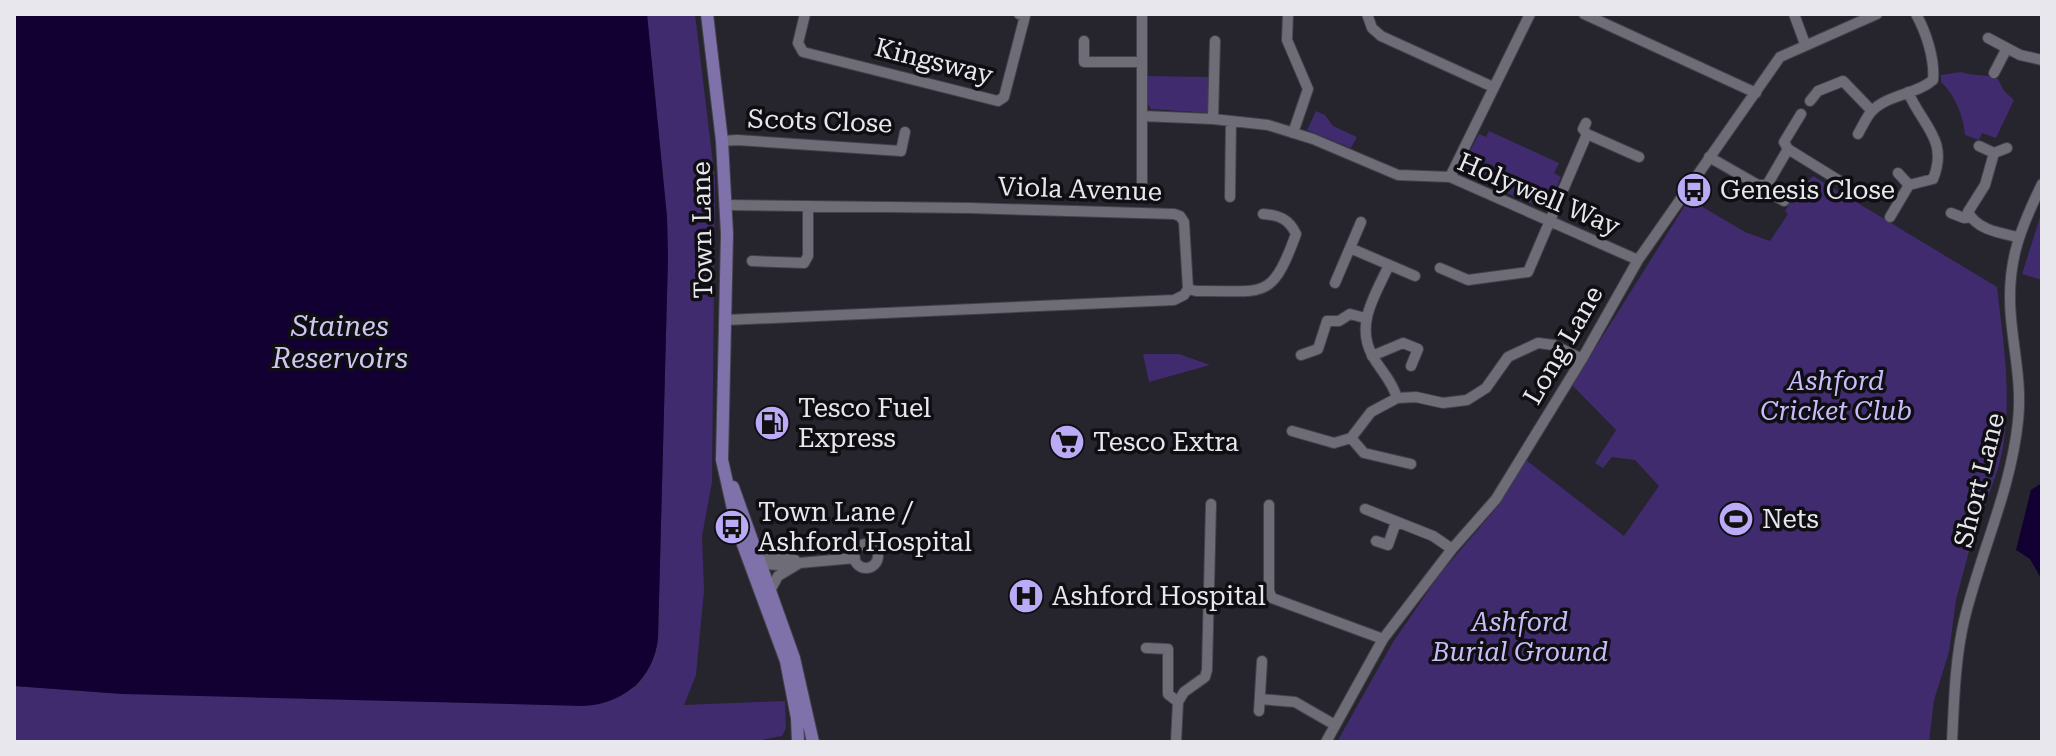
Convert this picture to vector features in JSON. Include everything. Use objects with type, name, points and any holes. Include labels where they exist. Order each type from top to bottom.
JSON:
[{"type":"main road","name":"Town Lane","points":[[707,14],[726,205],[723,445],[786,661],[797,718],[798,742]]},
{"type":"main road","name":"Town Lane","points":[[757,561],[771,589],[794,658],[813,742]]},
{"type":"street","name":"Kingsway","points":[[805,14],[798,43],[803,52],[998,101],[1004,97],[1027,15]]},
{"type":"street","points":[[1142,14],[1142,198]]},
{"type":"street","points":[[1288,14],[1287,40],[1308,89],[1293,133]]},
{"type":"street","points":[[1367,14],[1372,28],[1381,36],[1493,87]]},
{"type":"street","points":[[1450,177],[1530,14]]},
{"type":"street","points":[[1584,14],[1756,93]]},
{"type":"street","points":[[1794,14],[1805,44]]},
{"type":"street","name":"Long Lane","points":[[1326,742],[1383,639],[1452,549],[1496,499],[1582,359],[1638,260],[1780,57],[1877,14]]},
{"type":"street","points":[[1858,134],[1872,111],[1887,100],[1929,84],[1934,75],[1923,26],[1916,14]]},
{"type":"street","points":[[1988,38],[2028,58],[2042,60]]},
{"type":"street","points":[[1084,41],[1084,62],[1142,62]]},
{"type":"street","points":[[1213,119],[1215,41]]},
{"type":"street","points":[[1994,73],[2007,48]]},
{"type":"street","points":[[1843,81],[1846,69]]},
{"type":"street","points":[[1843,81],[1872,111]]},
{"type":"street","points":[[1810,101],[1818,91],[1843,81]]},
{"type":"street","points":[[1890,217],[1909,185],[1933,179],[1939,165],[1934,134],[1916,111],[1908,92]]},
{"type":"street","points":[[1801,114],[1784,142],[1788,149],[1843,183]]},
{"type":"street","name":"Holywell Way","points":[[1142,116],[1268,125],[1398,175],[1450,177],[1638,260]]},
{"type":"street","points":[[1230,197],[1231,121]]},
{"type":"street","points":[[1440,268],[1468,280],[1528,272],[1587,129],[1639,157]]},
{"type":"street","name":"Scots Close","points":[[722,141],[901,151],[905,132]]},
{"type":"street","points":[[1979,146],[1994,153],[2007,148]]},
{"type":"street","points":[[1767,185],[1788,149]]},
{"type":"street","points":[[1970,217],[1971,206],[1985,185],[1994,153]]},
{"type":"street","points":[[1709,157],[1758,185],[1767,185]]},
{"type":"street","points":[[1898,173],[1909,185]]},
{"type":"street","name":"Short Lane","points":[[1952,742],[1956,673],[1964,622],[2011,461],[2019,420],[2019,376],[2011,318],[2013,254],[2042,184]]},
{"type":"street","points":[[1767,185],[1770,193],[1784,201]]},
{"type":"street","name":"Viola Avenue","points":[[726,205],[1174,214],[1184,222],[1188,289]]},
{"type":"street","points":[[752,261],[804,263],[808,256],[808,206]]},
{"type":"street","points":[[1951,213],[1970,217],[1988,229],[2018,237]]},
{"type":"street","points":[[726,320],[1174,300],[1188,289],[1259,290],[1267,288],[1279,277],[1302,236],[1282,217],[1263,214]]},
{"type":"street","points":[[1335,283],[1361,222]]},
{"type":"street","points":[[1350,248],[1415,276]]},
{"type":"street","points":[[1389,265],[1365,318],[1364,329],[1372,356],[1393,384],[1397,398]]},
{"type":"street","points":[[1301,355],[1318,349],[1327,321],[1339,321],[1350,314],[1365,318]]},
{"type":"street","points":[[1372,356],[1403,343],[1431,355]]},
{"type":"street","points":[[1292,431],[1334,443],[1351,438],[1371,412],[1397,398],[1416,397],[1443,403],[1467,400],[1486,388],[1508,357],[1538,343],[1554,345],[1582,359]]},
{"type":"street","points":[[1411,366],[1418,349]]},
{"type":"street","points":[[1351,438],[1364,453],[1411,464]]},
{"type":"street","points":[[1176,742],[1178,702],[1184,692],[1205,677],[1207,670],[1211,504]]},
{"type":"street","points":[[1269,505],[1269,591],[1272,598],[1383,639]]},
{"type":"street","points":[[1365,509],[1433,536],[1452,549]]},
{"type":"street","points":[[1376,541],[1388,545],[1396,522]]},
{"type":"street","points":[[757,561],[771,555],[803,561],[855,558]]},
{"type":"street","points":[[771,589],[778,576],[803,561]]},
{"type":"street","points":[[1146,648],[1168,649],[1168,694],[1178,702]]},
{"type":"street","points":[[1259,711],[1262,661]]},
{"type":"street","points":[[1260,699],[1295,702],[1335,725]]},
{"type":"green space","points":[[647,14],[695,14],[715,180],[712,482],[702,536],[704,591],[696,675],[684,705],[785,701],[786,728],[782,736],[751,742],[14,740],[14,686],[123,694],[635,687],[640,682],[653,659],[658,638],[668,257],[667,217]]},
{"type":"green space","points":[[1961,72],[1998,79],[2004,91],[2014,100],[1996,138],[1982,133],[1979,140],[1965,135],[1958,106],[1941,82],[1941,75]]},
{"type":"green space","points":[[1147,76],[1209,77],[1210,113],[1151,109],[1146,102]]},
{"type":"green space","points":[[1316,111],[1325,115],[1333,126],[1357,137],[1351,148],[1307,130]]},
{"type":"green space","points":[[1489,131],[1559,163],[1554,173],[1561,177],[1549,204],[1539,207],[1463,171],[1463,164],[1479,134],[1486,137]]},
{"type":"green space","points":[[1813,176],[1997,287],[2007,387],[2006,427],[1998,469],[1985,506],[1981,506],[1956,600],[1949,652],[1934,700],[1929,742],[1337,742],[1393,642],[1440,574],[1498,506],[1526,460],[1624,536],[1659,486],[1635,460],[1612,457],[1603,468],[1595,463],[1616,430],[1572,385],[1689,199],[1745,232],[1770,241],[1788,214],[1785,211],[1793,197]]},
{"type":"green space","points":[[2042,211],[2042,280],[2022,274]]},
{"type":"green space","points":[[1143,354],[1179,354],[1210,365],[1149,382]]},
{"type":"water","name":"Staines Reservoirs","points":[[14,14],[647,14],[667,217],[668,257],[658,638],[650,665],[634,687],[611,701],[582,706],[123,694],[14,686]]},
{"type":"water","points":[[2042,483],[2042,580],[2030,559],[2016,550],[2031,490]]},
{"type":"place","name":"Genesis Close","points":[[1694,190]]},
{"type":"place","name":"Tesco Fuel Express","points":[[772,423]]},
{"type":"place","name":"Tesco Extra","points":[[1067,442]]},
{"type":"place","name":"Nets","points":[[1736,519]]},
{"type":"place","name":"Town Lane / Ashford Hospital","points":[[732,527]]},
{"type":"place","name":"Ashford Hospital","points":[[1026,596]]},
{"type":"park label","name":"Ashford Cricket Club","points":[[1836,396]]},
{"type":"park label","name":"Ashford Burial Ground","points":[[1520,637]]}]
